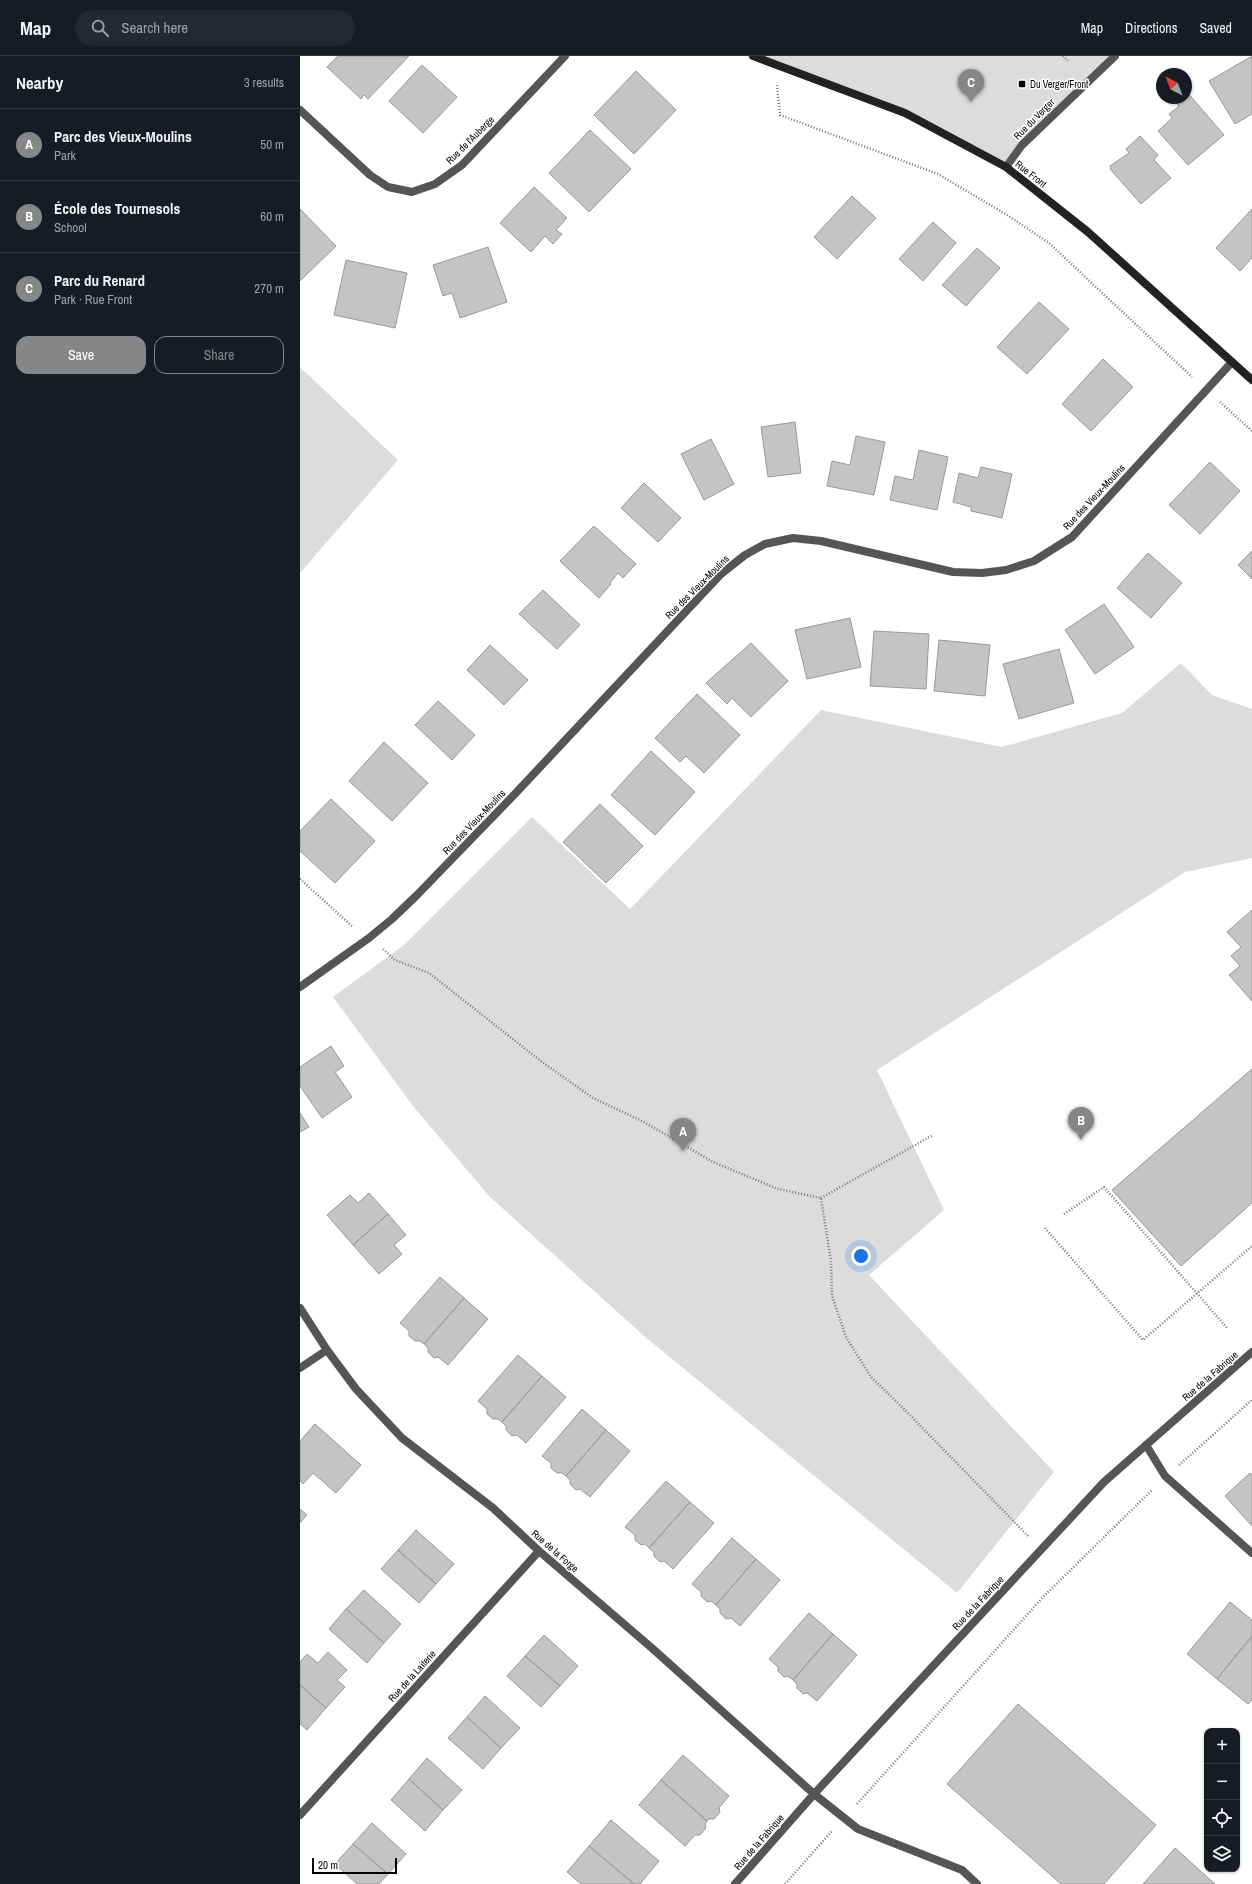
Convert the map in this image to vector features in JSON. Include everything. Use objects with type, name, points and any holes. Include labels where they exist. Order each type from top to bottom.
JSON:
[{"type":"street","name":"Rue de l'Auberge","points":[[300,110],[370,175],[388,187],[412,192],[435,184],[462,165],[565,56]]},
{"type":"street","name":"Rue Front","points":[[753,56],[905,113],[1006,167],[1088,232],[1252,380]]},
{"type":"street","name":"Rue du Verger","points":[[1006,167],[1022,145],[1115,56]]},
{"type":"street","name":"Rue des Vieux-Moulins","points":[[300,987],[369,938],[417,896],[518,791],[721,574],[745,554],[765,544],[793,538],[821,541],[953,572],[982,573],[1006,570],[1034,561],[1072,537],[1232,362]]},
{"type":"street","name":"Rue de la Forge","points":[[300,1308],[327,1350],[356,1389],[402,1438],[493,1508],[539,1551],[653,1649],[814,1794],[858,1829],[962,1870],[977,1884]]},
{"type":"street","points":[[300,1368],[327,1350]]},
{"type":"street","name":"Rue de la Fabrique","points":[[735,1884],[814,1794],[1104,1482],[1252,1352]]},
{"type":"street","points":[[1146,1445],[1166,1476],[1252,1554]]},
{"type":"street","name":"Rue de la Laiterie","points":[[300,1815],[539,1551]]},
{"type":"path","points":[[1063,56],[1069,62]]},
{"type":"path","points":[[775,64],[780,115],[938,174],[1007,215],[1049,243],[1252,431]]},
{"type":"path","points":[[300,879],[353,926],[395,960],[429,973],[536,1058],[593,1098],[644,1122],[713,1162],[778,1189],[821,1198],[933,1135]]},
{"type":"path","points":[[1064,1214],[1104,1187],[1228,1329]]},
{"type":"path","points":[[821,1198],[830,1261],[832,1296],[846,1337],[871,1377],[1041,1549]]},
{"type":"path","points":[[1045,1228],[1143,1340],[1252,1246]]},
{"type":"path","points":[[785,1884],[1044,1596],[1166,1476],[1252,1400]]},
{"type":"shaded area","points":[[761,56],[1115,56],[1006,167],[905,113]]},
{"type":"shaded area","points":[[300,367],[398,460],[300,573]]},
{"type":"shaded area","points":[[1181,663],[1212,695],[1252,709],[1252,858],[1185,872],[877,1070],[944,1210],[869,1275],[1054,1472],[957,1593],[644,1336],[489,1196],[413,1106],[333,997],[404,945],[532,817],[630,909],[821,710],[1002,747],[1122,713]]},
{"type":"building","points":[[338,56],[409,56],[368,99],[364,95],[361,99],[327,67]]},
{"type":"building","points":[[1252,56],[1252,114],[1235,124],[1209,81]]},
{"type":"building","points":[[422,65],[457,97],[423,133],[389,101]]},
{"type":"building","points":[[636,71],[676,110],[634,154],[594,115]]},
{"type":"building","points":[[1192,98],[1224,135],[1188,165],[1158,131],[1172,118],[1169,114],[1179,106],[1177,104],[1192,104]]},
{"type":"building","points":[[590,130],[631,169],[589,212],[549,173]]},
{"type":"building","points":[[1140,136],[1158,155],[1154,160],[1171,178],[1141,204],[1111,170],[1110,166],[1129,153],[1126,149]]},
{"type":"building","points":[[534,187],[567,218],[556,230],[562,234],[553,244],[545,236],[531,252],[500,223]]},
{"type":"building","points":[[852,196],[876,218],[837,259],[814,237]]},
{"type":"building","points":[[300,209],[336,246],[300,281]]},
{"type":"building","points":[[1252,209],[1252,258],[1240,271],[1216,248]]},
{"type":"building","points":[[933,222],[956,243],[923,281],[899,259]]},
{"type":"building","points":[[488,247],[507,302],[460,318],[452,293],[443,296],[433,265]]},
{"type":"building","points":[[977,248],[1000,268],[966,306],[942,285]]},
{"type":"building","points":[[346,260],[407,273],[395,328],[334,315]]},
{"type":"building","points":[[1039,302],[1069,329],[1027,374],[997,347]]},
{"type":"building","points":[[1103,359],[1133,387],[1091,431],[1062,404]]},
{"type":"building","points":[[795,422],[801,473],[768,477],[761,427]]},
{"type":"building","points":[[856,436],[885,442],[874,495],[827,486],[832,461],[850,465]]},
{"type":"building","points":[[711,439],[734,484],[704,500],[681,454]]},
{"type":"building","points":[[919,450],[948,457],[937,510],[890,500],[895,476],[913,480]]},
{"type":"building","points":[[1210,462],[1240,491],[1200,534],[1169,505]]},
{"type":"building","points":[[981,467],[1012,474],[1002,518],[971,511],[971,507],[953,502],[959,473],[978,478]]},
{"type":"building","points":[[644,483],[681,518],[658,542],[621,508]]},
{"type":"building","points":[[594,526],[636,564],[623,578],[618,573],[599,598],[560,561]]},
{"type":"building","points":[[1252,551],[1252,579],[1238,565]]},
{"type":"building","points":[[1148,553],[1182,583],[1151,618],[1117,588]]},
{"type":"building","points":[[543,590],[580,625],[557,649],[519,614]]},
{"type":"building","points":[[1104,604],[1134,647],[1095,674],[1065,630]]},
{"type":"building","points":[[850,618],[861,667],[807,679],[795,630]]},
{"type":"building","points":[[874,631],[929,634],[926,689],[870,686]]},
{"type":"building","points":[[939,640],[990,645],[985,696],[934,691]]},
{"type":"building","points":[[751,643],[788,681],[751,717],[732,698],[727,704],[706,683]]},
{"type":"building","points":[[490,645],[528,680],[504,705],[467,670]]},
{"type":"building","points":[[1059,649],[1074,703],[1019,719],[1003,664]]},
{"type":"building","points":[[697,694],[740,735],[704,773],[686,756],[680,762],[655,738]]},
{"type":"building","points":[[438,701],[475,735],[452,760],[415,725]]},
{"type":"building","points":[[384,742],[428,783],[392,821],[349,781]]},
{"type":"building","points":[[651,751],[695,792],[655,835],[611,795]]},
{"type":"building","points":[[331,799],[375,841],[335,883],[300,851],[300,831]]},
{"type":"building","points":[[600,804],[643,846],[606,883],[563,842]]},
{"type":"building","points":[[1252,910],[1252,1001],[1229,975],[1240,966],[1231,956],[1241,947],[1227,932]]},
{"type":"building","points":[[331,1046],[344,1066],[335,1072],[352,1097],[322,1118],[300,1086],[300,1067]]},
{"type":"building","points":[[1252,1069],[1252,1203],[1181,1266],[1112,1190]]},
{"type":"building","points":[[300,1113],[309,1127],[300,1132]]},
{"type":"building","points":[[369,1193],[388,1214],[353,1245],[327,1215],[350,1195],[358,1203]]},
{"type":"building","points":[[388,1214],[406,1235],[394,1245],[402,1254],[379,1274],[353,1245]]},
{"type":"building","points":[[440,1277],[464,1298],[424,1344],[420,1341],[415,1341],[409,1336],[409,1331],[400,1323]]},
{"type":"building","points":[[464,1298],[488,1319],[448,1365],[438,1357],[434,1358],[428,1352],[428,1348],[424,1344]]},
{"type":"building","points":[[518,1355],[542,1376],[502,1422],[498,1419],[493,1419],[487,1414],[487,1409],[478,1401]]},
{"type":"building","points":[[542,1376],[566,1397],[526,1443],[517,1435],[512,1436],[506,1430],[506,1426],[502,1422]]},
{"type":"building","points":[[582,1409],[606,1430],[566,1476],[562,1473],[557,1473],[551,1468],[551,1463],[542,1456]]},
{"type":"building","points":[[315,1424],[361,1465],[336,1493],[313,1473],[303,1484],[300,1481],[300,1441]]},
{"type":"building","points":[[606,1430],[630,1451],[590,1497],[580,1489],[576,1490],[570,1484],[570,1480],[566,1476]]},
{"type":"building","points":[[1250,1473],[1252,1475],[1252,1526],[1225,1496]]},
{"type":"building","points":[[666,1481],[690,1502],[649,1548],[645,1544],[641,1545],[635,1540],[635,1535],[625,1527]]},
{"type":"building","points":[[690,1502],[714,1523],[673,1569],[664,1561],[660,1562],[654,1556],[654,1552],[649,1548]]},
{"type":"building","points":[[300,1509],[307,1515],[300,1523]]},
{"type":"building","points":[[416,1530],[454,1564],[436,1584],[398,1550]]},
{"type":"building","points":[[732,1538],[756,1559],[716,1605],[711,1601],[707,1602],[701,1596],[701,1592],[692,1584]]},
{"type":"building","points":[[398,1550],[436,1584],[419,1603],[381,1569]]},
{"type":"building","points":[[756,1559],[780,1580],[740,1626],[731,1618],[726,1619],[720,1613],[720,1609],[716,1605]]},
{"type":"building","points":[[364,1590],[401,1624],[384,1643],[346,1609]]},
{"type":"building","points":[[1230,1602],[1252,1620],[1252,1636],[1217,1679],[1187,1654]]},
{"type":"building","points":[[346,1609],[384,1643],[367,1663],[329,1629]]},
{"type":"building","points":[[809,1613],[833,1634],[793,1680],[788,1676],[784,1677],[778,1671],[778,1667],[769,1659]]},
{"type":"building","points":[[833,1634],[857,1655],[817,1701],[807,1693],[803,1694],[797,1688],[797,1684],[793,1680]]},
{"type":"building","points":[[544,1635],[578,1666],[560,1686],[525,1656]]},
{"type":"building","points":[[1252,1636],[1252,1700],[1248,1704],[1217,1679]]},
{"type":"building","points":[[328,1652],[347,1670],[337,1680],[345,1687],[326,1708],[300,1685],[300,1662],[307,1654],[318,1663]]},
{"type":"building","points":[[525,1656],[560,1686],[541,1707],[507,1676]]},
{"type":"building","points":[[300,1685],[326,1708],[307,1730],[300,1724]]},
{"type":"building","points":[[485,1696],[520,1728],[501,1748],[467,1717]]},
{"type":"building","points":[[1018,1704],[1156,1825],[1104,1884],[1061,1884],[947,1784]]},
{"type":"building","points":[[467,1717],[501,1748],[483,1769],[448,1738]]},
{"type":"building","points":[[683,1755],[729,1796],[719,1808],[720,1812],[714,1819],[709,1819],[707,1821],[661,1780]]},
{"type":"building","points":[[427,1758],[462,1790],[443,1810],[409,1779]]},
{"type":"building","points":[[409,1779],[443,1810],[425,1831],[391,1800]]},
{"type":"building","points":[[661,1780],[707,1821],[705,1824],[706,1828],[700,1835],[695,1835],[685,1846],[639,1805]]},
{"type":"building","points":[[611,1820],[659,1861],[640,1884],[634,1884],[589,1846]]},
{"type":"building","points":[[372,1823],[406,1854],[388,1874],[353,1844]]},
{"type":"building","points":[[353,1844],[388,1874],[379,1884],[357,1884],[335,1864]]},
{"type":"building","points":[[589,1846],[634,1884],[581,1884],[567,1872]]},
{"type":"building","points":[[1175,1848],[1215,1884],[1143,1884]]},
{"type":"place","name":"Du Verger/Front","points":[[1022,84]]},
{"type":"place","name":"Parc du Renard","points":[[971,102]]},
{"type":"place","name":"École des Tournesols","points":[[1081,1140]]},
{"type":"place","name":"Parc des Vieux-Moulins","points":[[683,1151]]}]
